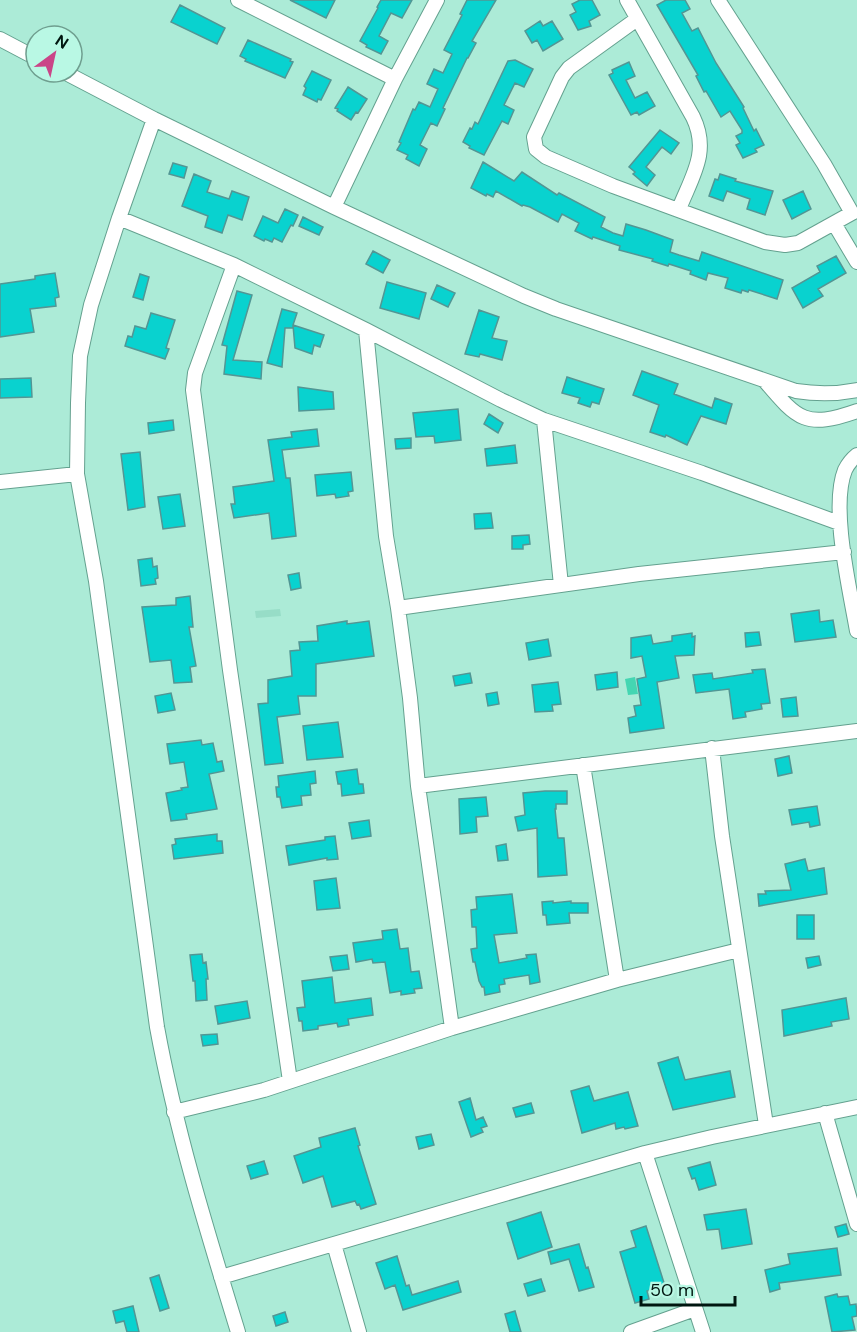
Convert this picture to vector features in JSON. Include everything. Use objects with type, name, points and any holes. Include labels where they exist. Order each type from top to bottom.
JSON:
[{"type":"street","points":[[238,0],[395,79]]},
{"type":"street","points":[[334,207],[395,79],[437,0]]},
{"type":"street","points":[[627,0],[693,117],[701,138],[701,153],[679,209]]},
{"type":"street","points":[[637,20],[569,68],[562,77],[534,137],[536,149],[546,157],[613,186],[775,244],[798,243],[855,216],[718,0]]},
{"type":"street","points":[[0,39],[24,52]]},
{"type":"street","points":[[84,82],[334,207],[540,303],[803,392],[842,393],[857,390]]},
{"type":"street","points":[[154,119],[118,218],[91,305],[80,356],[77,474],[96,581],[157,1027],[174,1112],[194,1188],[238,1332]]},
{"type":"street","points":[[118,218],[234,265],[544,420],[702,472],[839,523]]},
{"type":"street","points":[[835,225],[857,262]]},
{"type":"street","points":[[234,265],[195,373],[193,390],[230,670],[290,1082]]},
{"type":"street","points":[[366,330],[386,536],[398,608],[418,786],[452,1028]]},
{"type":"street","points":[[764,379],[798,416],[812,421],[834,419],[857,411],[842,393]]},
{"type":"street","points":[[544,420],[561,585]]},
{"type":"street","points":[[857,455],[849,462],[844,472],[839,523],[857,631]]},
{"type":"street","points":[[0,482],[77,474]]},
{"type":"street","points":[[398,608],[713,565],[844,552]]},
{"type":"street","points":[[418,786],[857,731]]},
{"type":"street","points":[[712,748],[739,950],[766,1125]]},
{"type":"street","points":[[583,765],[617,980]]},
{"type":"street","points":[[174,1112],[290,1082],[452,1028],[617,980],[739,950]]},
{"type":"street","points":[[221,1277],[645,1154],[766,1125],[857,1107]]},
{"type":"street","points":[[825,1113],[857,1224]]},
{"type":"street","points":[[645,1154],[703,1332]]},
{"type":"street","points":[[334,1244],[359,1332]]},
{"type":"street","points":[[631,1332],[695,1309]]},
{"type":"shaded area","points":[[280,609],[281,616],[256,618],[255,611]]},
{"type":"shaded area","points":[[635,677],[638,694],[628,695],[625,679]]},
{"type":"building","points":[[290,0],[335,0],[326,18]]},
{"type":"building","points":[[381,0],[412,0],[402,18],[391,13],[379,36],[388,41],[381,54],[366,47],[367,45],[360,41]]},
{"type":"building","points":[[467,0],[496,0],[472,41],[476,43],[443,108],[445,109],[437,126],[431,123],[420,145],[427,149],[419,166],[406,159],[408,155],[397,150],[401,143],[399,142],[413,109],[415,110],[419,102],[430,107],[438,89],[427,84],[434,69],[443,73],[452,54],[444,50]]},
{"type":"building","points":[[580,0],[592,0],[600,15],[589,21],[591,26],[578,30],[570,15],[576,12],[572,4]]},
{"type":"building","points":[[666,0],[685,0],[690,9],[682,13],[692,31],[698,28],[716,63],[744,107],[754,131],[756,129],[764,145],[755,149],[757,152],[743,158],[736,145],[740,143],[736,136],[742,133],[742,130],[730,111],[721,117],[706,91],[704,92],[696,76],[698,75],[657,5]]},
{"type":"building","points":[[180,5],[225,28],[217,44],[171,22]]},
{"type":"building","points":[[540,21],[543,26],[552,21],[563,39],[543,51],[537,40],[532,43],[525,31]]},
{"type":"building","points":[[248,40],[291,59],[290,61],[293,62],[285,78],[245,61],[246,59],[240,56]]},
{"type":"building","points":[[515,60],[533,69],[524,87],[515,83],[504,105],[514,110],[508,124],[502,121],[484,155],[469,148],[470,146],[463,142],[475,122],[478,124],[508,61]]},
{"type":"building","points":[[629,62],[635,76],[626,80],[635,98],[647,92],[655,106],[639,115],[637,112],[631,115],[609,75],[613,73],[612,70]]},
{"type":"building","points":[[312,71],[331,80],[321,100],[318,99],[317,102],[303,95],[306,88],[304,86]]},
{"type":"building","points":[[348,87],[367,99],[351,120],[335,108]]},
{"type":"building","points":[[660,130],[679,143],[671,154],[662,147],[646,167],[655,175],[647,186],[633,174],[635,172],[629,167]]},
{"type":"building","points":[[483,162],[514,181],[522,172],[557,195],[559,193],[605,217],[601,227],[613,233],[623,236],[626,224],[673,240],[670,252],[699,261],[702,252],[783,280],[777,299],[749,290],[748,292],[742,290],[741,293],[725,288],[728,278],[708,273],[706,280],[690,274],[691,271],[619,250],[620,246],[593,237],[592,239],[575,231],[579,223],[562,214],[558,222],[496,191],[493,197],[487,194],[486,196],[471,188]]},
{"type":"building","points":[[173,163],[187,167],[184,178],[169,174]]},
{"type":"building","points":[[194,174],[211,181],[207,192],[229,199],[232,191],[249,197],[242,220],[228,215],[222,233],[205,227],[208,216],[182,206]]},
{"type":"building","points":[[720,174],[736,179],[735,181],[773,191],[765,215],[747,209],[750,199],[727,191],[723,201],[709,196],[715,179],[718,180]]},
{"type":"building","points":[[803,191],[811,209],[792,219],[783,200]]},
{"type":"building","points":[[285,209],[298,215],[282,242],[274,238],[272,242],[265,239],[264,241],[254,236],[263,216],[278,223]]},
{"type":"building","points":[[303,217],[323,227],[319,235],[299,226]]},
{"type":"building","points":[[373,251],[390,260],[383,273],[366,264]]},
{"type":"building","points":[[836,256],[846,273],[818,289],[823,296],[803,308],[792,288],[820,272],[817,266]]},
{"type":"building","points":[[55,273],[59,297],[55,298],[56,306],[30,309],[34,332],[0,337],[0,284],[35,279],[35,276]]},
{"type":"building","points":[[140,274],[149,277],[143,300],[133,297]]},
{"type":"building","points":[[387,282],[426,293],[419,319],[380,308]]},
{"type":"building","points":[[437,285],[455,293],[448,307],[431,299]]},
{"type":"building","points":[[237,291],[252,295],[233,360],[262,362],[261,379],[224,374],[227,346],[222,345]]},
{"type":"building","points":[[282,309],[297,313],[293,328],[285,328],[282,367],[267,363]]},
{"type":"building","points":[[479,310],[499,317],[492,338],[507,341],[502,360],[480,354],[479,357],[465,354]]},
{"type":"building","points":[[151,313],[175,320],[165,359],[125,346],[128,336],[132,337],[135,326],[146,329]]},
{"type":"building","points":[[293,325],[324,335],[320,347],[314,345],[312,354],[295,348]]},
{"type":"building","points":[[642,371],[678,384],[674,394],[712,408],[715,398],[732,404],[726,424],[701,416],[687,445],[666,435],[665,437],[650,432],[659,405],[633,395]]},
{"type":"building","points":[[567,377],[604,389],[599,404],[592,402],[590,407],[578,403],[580,398],[562,393]]},
{"type":"building","points":[[31,378],[32,397],[0,398],[0,379]]},
{"type":"building","points":[[298,387],[333,392],[334,409],[299,411]]},
{"type":"building","points":[[458,409],[461,440],[435,443],[434,436],[416,437],[413,413]]},
{"type":"building","points":[[489,414],[503,423],[498,433],[484,424]]},
{"type":"building","points":[[173,420],[174,430],[149,434],[148,423]]},
{"type":"building","points":[[317,429],[319,446],[282,450],[286,478],[290,478],[296,536],[272,539],[269,513],[234,518],[231,504],[235,504],[233,487],[274,481],[268,440],[292,437],[291,432]]},
{"type":"building","points":[[411,438],[411,448],[396,449],[395,439]]},
{"type":"building","points":[[515,445],[517,463],[487,466],[485,449]]},
{"type":"building","points":[[140,452],[145,507],[128,510],[121,454]]},
{"type":"building","points":[[351,472],[353,491],[348,492],[349,496],[336,498],[335,494],[317,496],[315,475]]},
{"type":"building","points":[[180,494],[185,526],[163,529],[158,497]]},
{"type":"building","points":[[491,513],[493,528],[475,529],[474,514]]},
{"type":"building","points":[[529,535],[530,544],[523,545],[523,549],[512,549],[512,536]]},
{"type":"building","points":[[152,558],[153,567],[157,566],[156,584],[141,586],[138,560]]},
{"type":"building","points":[[299,573],[301,588],[291,590],[288,575]]},
{"type":"building","points":[[190,596],[193,627],[189,627],[196,666],[190,667],[192,682],[174,683],[171,660],[150,662],[142,607],[176,605],[176,598]]},
{"type":"building","points":[[819,610],[820,622],[833,620],[836,637],[795,642],[791,614]]},
{"type":"building","points":[[347,621],[347,624],[369,621],[374,656],[316,664],[316,696],[298,696],[300,714],[277,717],[283,763],[265,765],[258,704],[268,703],[268,680],[292,676],[290,651],[300,650],[299,642],[318,641],[317,626]]},
{"type":"building","points":[[759,632],[761,645],[746,647],[745,633]]},
{"type":"building","points":[[692,633],[692,637],[695,636],[694,655],[675,656],[679,678],[657,682],[664,728],[630,733],[628,718],[636,716],[634,706],[641,705],[637,679],[646,677],[642,656],[631,658],[631,638],[651,635],[653,644],[672,641],[672,636]]},
{"type":"building","points":[[548,639],[551,656],[529,660],[526,643]]},
{"type":"building","points":[[765,669],[770,703],[761,704],[762,709],[745,712],[746,717],[733,719],[729,689],[696,693],[693,675],[712,673],[713,679]]},
{"type":"building","points":[[617,672],[618,687],[597,690],[595,675]]},
{"type":"building","points":[[470,673],[472,683],[455,686],[453,676]]},
{"type":"building","points":[[558,682],[561,704],[552,705],[553,711],[535,712],[532,685]]},
{"type":"building","points":[[497,692],[499,704],[488,706],[486,694]]},
{"type":"building","points":[[171,693],[175,710],[158,713],[155,696]]},
{"type":"building","points":[[796,697],[798,716],[783,717],[781,699]]},
{"type":"building","points":[[338,722],[343,757],[307,760],[303,726]]},
{"type":"building","points":[[201,740],[202,745],[213,743],[217,762],[222,761],[224,771],[209,774],[217,809],[186,814],[187,819],[171,821],[166,793],[188,787],[184,762],[170,764],[167,744]]},
{"type":"building","points":[[789,756],[792,773],[778,776],[775,759]]},
{"type":"building","points":[[357,769],[359,784],[363,784],[364,793],[342,796],[341,784],[338,784],[336,772]]},
{"type":"building","points":[[315,771],[316,783],[310,784],[311,795],[301,796],[302,805],[282,808],[280,797],[277,797],[278,776]]},
{"type":"building","points":[[567,791],[567,804],[556,804],[555,809],[558,838],[564,838],[567,875],[538,877],[537,828],[518,831],[515,817],[525,815],[523,793]]},
{"type":"building","points":[[486,797],[488,816],[476,817],[477,832],[460,834],[459,799]]},
{"type":"building","points":[[817,806],[820,825],[810,827],[809,822],[792,825],[789,810]]},
{"type":"building","points":[[369,820],[371,836],[352,839],[349,823]]},
{"type":"building","points":[[217,834],[217,841],[222,841],[223,853],[174,859],[172,845],[176,844],[175,839]]},
{"type":"building","points":[[335,836],[338,859],[327,860],[327,858],[289,865],[286,846],[325,840],[325,837]]},
{"type":"building","points":[[506,844],[508,860],[498,861],[496,846]]},
{"type":"building","points":[[805,859],[808,871],[824,868],[827,894],[759,906],[758,894],[766,894],[765,891],[791,890],[785,864]]},
{"type":"building","points":[[336,878],[340,908],[317,910],[314,881]]},
{"type":"building","points":[[512,894],[517,933],[494,935],[499,963],[536,954],[540,982],[530,984],[529,975],[504,979],[505,984],[499,985],[500,992],[485,995],[475,962],[473,962],[471,949],[477,948],[476,927],[472,927],[471,910],[477,909],[476,897]]},
{"type":"building","points":[[553,901],[553,903],[571,901],[571,903],[588,903],[588,913],[569,913],[570,923],[547,925],[542,902]]},
{"type":"building","points":[[797,915],[814,915],[814,939],[797,939]]},
{"type":"building","points":[[397,929],[400,949],[408,948],[411,972],[419,971],[422,988],[414,989],[415,993],[401,995],[401,991],[390,993],[385,962],[373,963],[372,959],[356,962],[353,943],[383,939],[382,931]]},
{"type":"building","points":[[202,954],[203,963],[206,962],[208,979],[206,979],[207,1000],[196,1001],[190,955]]},
{"type":"building","points":[[347,955],[349,969],[333,971],[330,957]]},
{"type":"building","points":[[819,956],[821,965],[808,968],[806,958]]},
{"type":"building","points":[[332,977],[335,1003],[371,998],[373,1015],[348,1019],[349,1025],[338,1027],[337,1023],[303,1031],[297,1008],[305,1007],[302,981]]},
{"type":"building","points":[[846,998],[849,1019],[831,1022],[832,1026],[784,1036],[782,1010]]},
{"type":"building","points":[[247,1001],[250,1018],[218,1024],[215,1006]]},
{"type":"building","points":[[217,1034],[218,1044],[203,1046],[201,1035]]},
{"type":"building","points":[[678,1057],[685,1080],[730,1071],[735,1097],[673,1110],[658,1063]]},
{"type":"building","points":[[589,1086],[594,1101],[628,1092],[638,1126],[616,1129],[615,1123],[582,1133],[571,1091]]},
{"type":"building","points":[[470,1098],[476,1120],[483,1117],[487,1126],[481,1128],[483,1132],[471,1137],[459,1102]]},
{"type":"building","points":[[531,1103],[534,1113],[516,1117],[513,1108]]},
{"type":"building","points":[[355,1128],[360,1145],[358,1146],[376,1204],[361,1209],[355,1201],[332,1207],[323,1176],[303,1183],[294,1156],[321,1147],[319,1138]]},
{"type":"building","points":[[431,1134],[434,1145],[419,1149],[416,1137]]},
{"type":"building","points":[[264,1161],[268,1174],[251,1179],[247,1166]]},
{"type":"building","points":[[710,1162],[716,1185],[699,1190],[688,1168]]},
{"type":"building","points":[[746,1209],[752,1244],[722,1249],[719,1229],[707,1230],[704,1215]]},
{"type":"building","points":[[541,1212],[552,1247],[518,1259],[507,1223]]},
{"type":"building","points":[[846,1224],[849,1234],[838,1237],[835,1227]]},
{"type":"building","points":[[646,1226],[665,1286],[647,1291],[649,1299],[635,1303],[620,1252],[636,1247],[631,1231]]},
{"type":"building","points":[[579,1244],[594,1287],[579,1291],[569,1259],[551,1264],[548,1252]]},
{"type":"building","points":[[837,1248],[841,1275],[779,1283],[780,1289],[770,1292],[765,1270],[790,1264],[788,1254]]},
{"type":"building","points":[[397,1256],[406,1286],[409,1285],[412,1295],[458,1281],[461,1292],[403,1310],[395,1285],[385,1289],[376,1263]]},
{"type":"building","points":[[159,1275],[169,1308],[160,1311],[150,1278]]},
{"type":"building","points":[[541,1279],[545,1291],[528,1296],[524,1284]]},
{"type":"building","points":[[837,1294],[838,1297],[848,1296],[850,1305],[856,1304],[857,1316],[852,1317],[855,1330],[832,1332],[825,1297]]},
{"type":"building","points":[[133,1306],[139,1332],[127,1332],[124,1321],[116,1323],[113,1311]]},
{"type":"building","points":[[515,1311],[521,1332],[510,1332],[505,1314]]},
{"type":"building","points":[[285,1312],[288,1322],[276,1326],[273,1316]]}]
